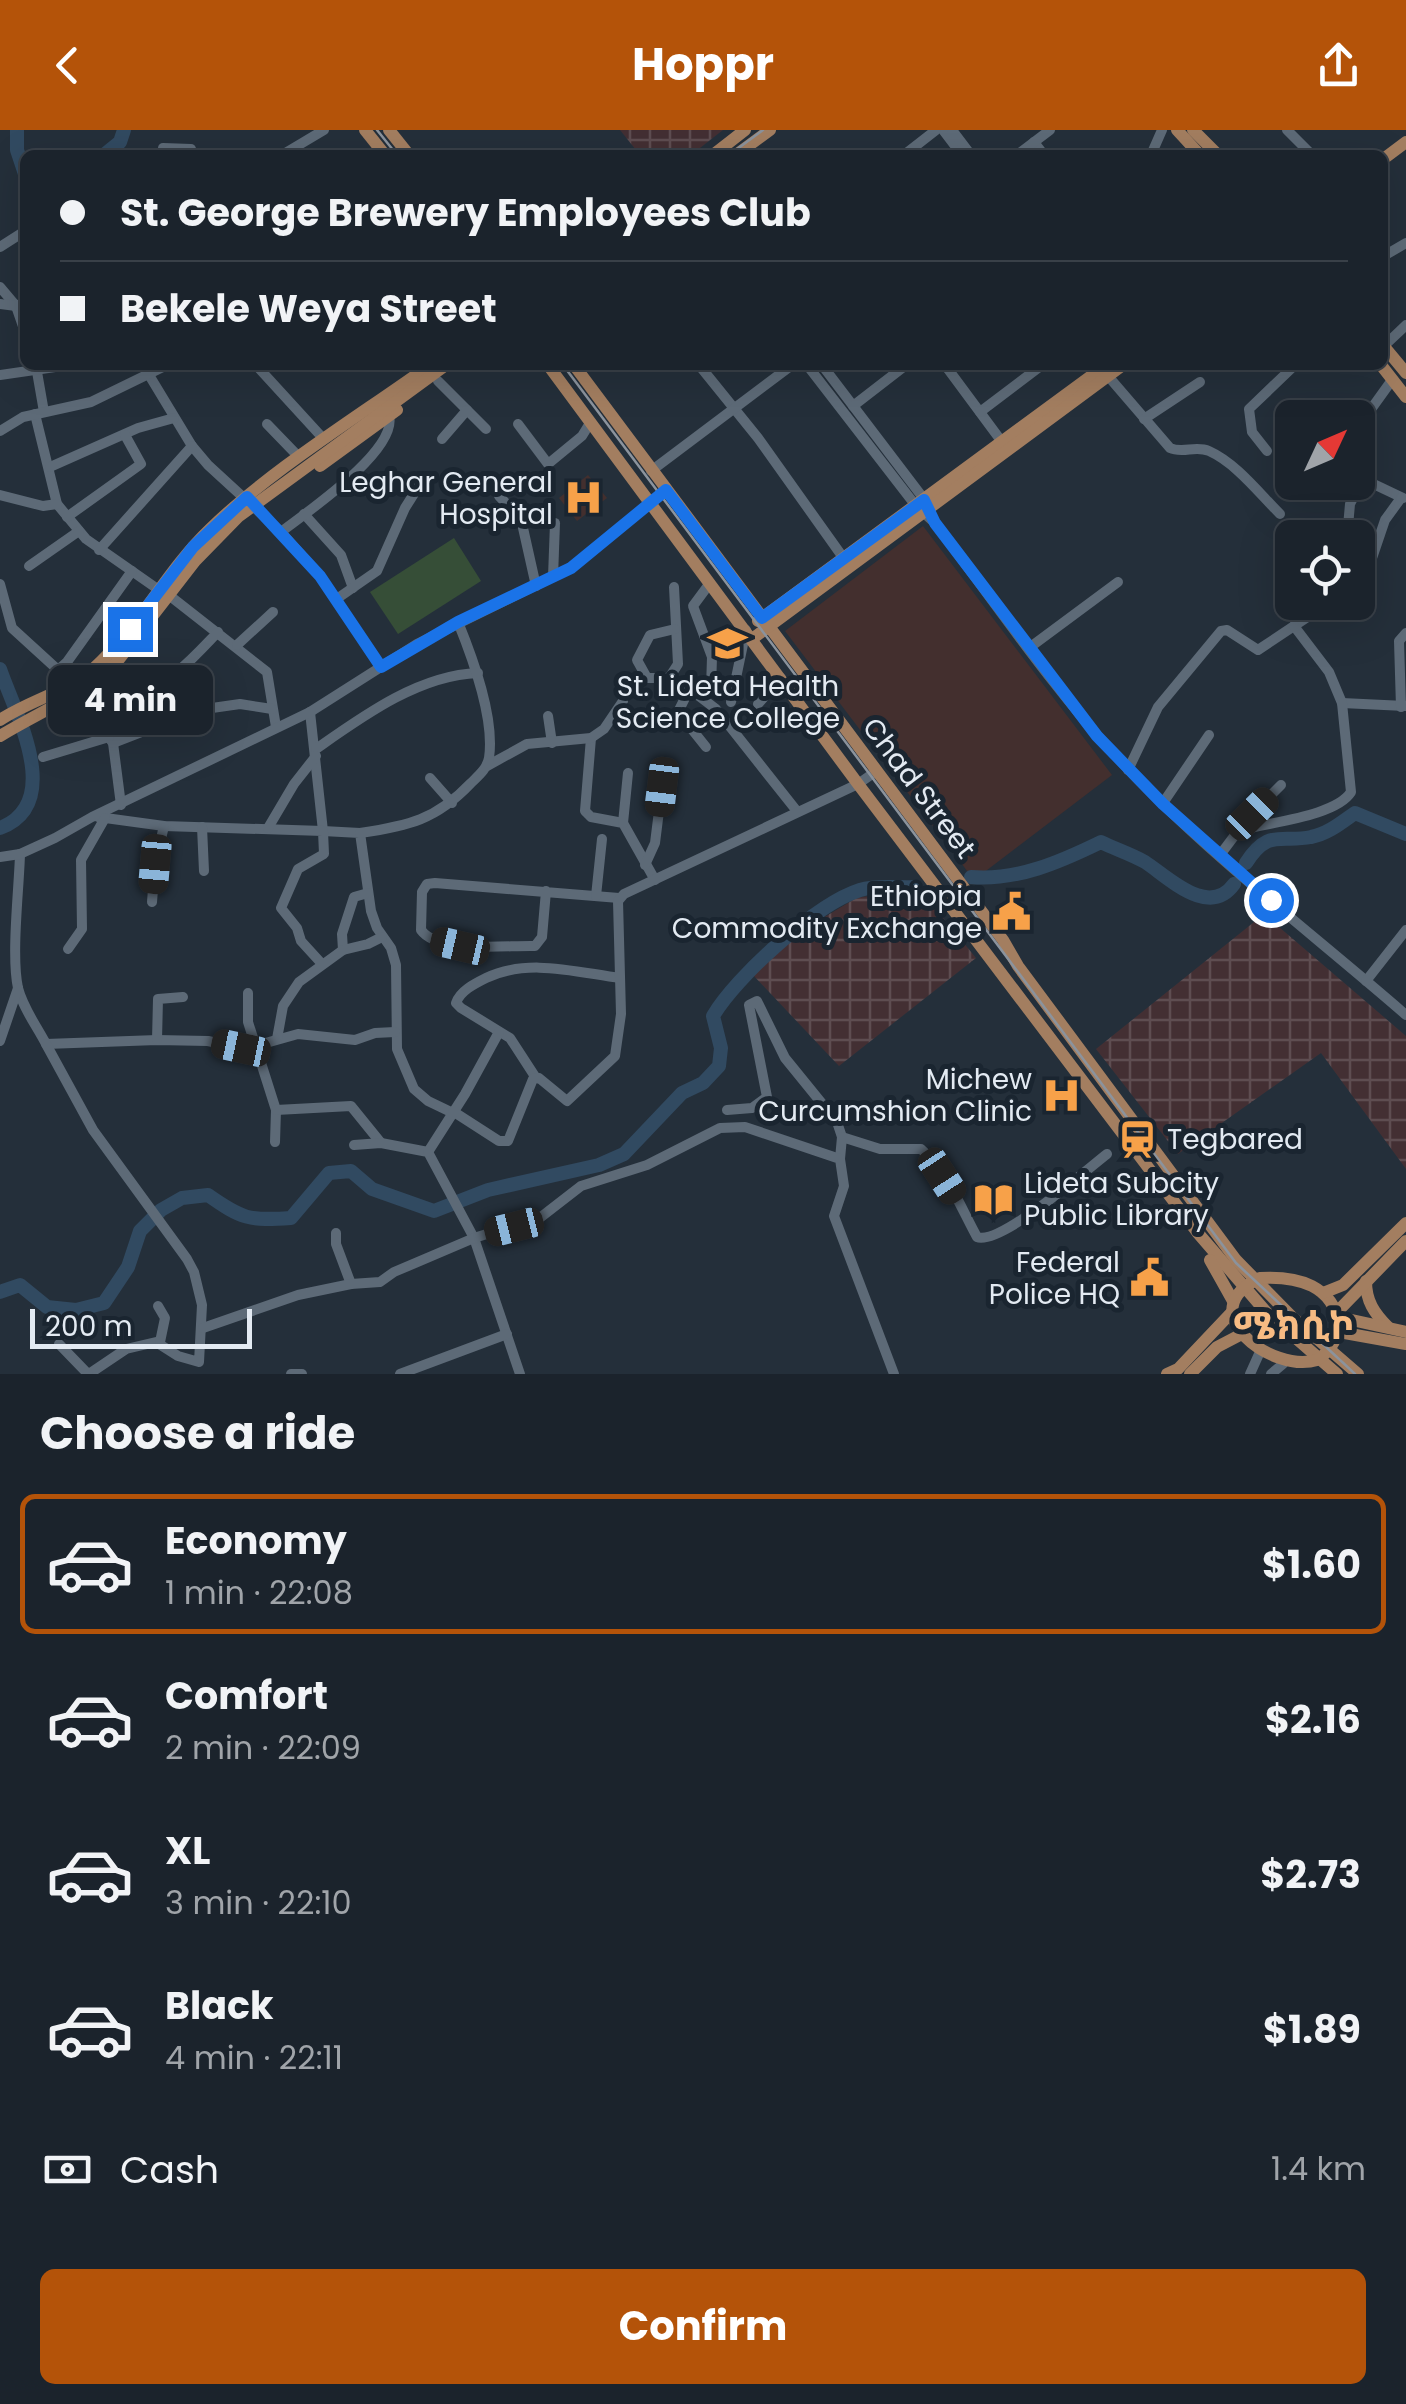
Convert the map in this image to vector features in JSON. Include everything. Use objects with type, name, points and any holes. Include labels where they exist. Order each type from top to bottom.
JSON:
[{"type":"main road","points":[[366,130],[381,150]]},
{"type":"main road","points":[[389,130],[405,150]]},
{"type":"main road","points":[[731,150],[744,130]]},
{"type":"main road","points":[[731,150],[770,130]]},
{"type":"main road","points":[[1176,130],[1195,150]]},
{"type":"main road","points":[[1388,351],[1405,370]]},
{"type":"main road","points":[[287,474],[296,454],[413,370]]},
{"type":"main road","points":[[0,736],[13,718],[74,690],[116,663],[210,529],[423,370]]},
{"type":"main road","points":[[287,474],[439,370]]},
{"type":"main road","points":[[287,474],[306,476],[452,370]]},
{"type":"main road","name":"Chad Street","points":[[552,370],[747,636],[1197,1232],[1250,1296],[1287,1322]]},
{"type":"main road","name":"Chad Street","points":[[578,370],[1010,952],[1240,1256],[1263,1278]]},
{"type":"main road","points":[[747,636],[926,510],[1111,370]]},
{"type":"main road","points":[[1385,370],[1406,398]]},
{"type":"main road","points":[[74,690],[164,593]]},
{"type":"main road","name":"Chad Street","points":[[976,939],[994,974],[1218,1271],[1233,1303]]},
{"type":"main road","name":"Chad Street","points":[[1010,952],[1224,1245],[1287,1322]]},
{"type":"main road","points":[[1166,1374],[1178,1369],[1233,1303],[1263,1278],[1294,1280],[1323,1293],[1343,1285],[1406,1222]]},
{"type":"main road","points":[[1233,1303],[1240,1335],[1258,1354],[1283,1364],[1300,1366],[1314,1361],[1366,1281],[1406,1241]]},
{"type":"main road","points":[[1366,1281],[1366,1295],[1374,1313],[1390,1329]]},
{"type":"main road","points":[[1323,1293],[1336,1330],[1369,1374]]},
{"type":"main road","points":[[1287,1322],[1337,1374]]},
{"type":"main road","points":[[1287,1322],[1358,1374]]},
{"type":"main road","points":[[1336,1330],[1406,1332]]},
{"type":"main road","points":[[1336,1330],[1406,1344]]},
{"type":"main road","points":[[1190,1374],[1218,1348],[1240,1335]]},
{"type":"main road","points":[[1314,1361],[1326,1374]]},
{"type":"street","points":[[290,150],[324,130]]},
{"type":"street","points":[[911,150],[940,130],[958,150]]},
{"type":"street","points":[[952,130],[967,150]]},
{"type":"street","points":[[1024,150],[1049,130]]},
{"type":"street","points":[[1286,130],[1307,150]]},
{"type":"street","points":[[1034,142],[1040,150]]},
{"type":"street","points":[[162,148],[191,150]]},
{"type":"street","points":[[0,287],[20,303]]},
{"type":"street","points":[[36,370],[40,413],[58,504],[99,550],[237,645],[266,672],[276,728]]},
{"type":"street","points":[[0,431],[40,413],[91,402],[144,370]]},
{"type":"street","points":[[147,370],[192,446],[281,532],[338,598],[381,667]]},
{"type":"street","points":[[261,370],[320,436]]},
{"type":"street","points":[[703,370],[847,563]]},
{"type":"street","points":[[651,470],[785,370]]},
{"type":"street","points":[[852,406],[899,370]]},
{"type":"street","points":[[949,370],[1006,446]]},
{"type":"street","points":[[980,412],[1035,370]]},
{"type":"street","points":[[1115,370],[1144,419],[1170,448],[1203,448],[1228,463],[1280,514]]},
{"type":"street","points":[[1266,451],[1252,432],[1249,409],[1290,370]]},
{"type":"street","points":[[822,372],[852,406],[926,510]]},
{"type":"street","points":[[822,372],[1097,736],[1163,804],[1406,1015]]},
{"type":"street","points":[[1375,404],[1392,380]]},
{"type":"street","points":[[438,381],[486,429]]},
{"type":"street","points":[[1144,419],[1200,382]]},
{"type":"street","points":[[442,439],[467,410]]},
{"type":"street","points":[[281,532],[356,472],[391,430],[388,416]]},
{"type":"street","points":[[50,466],[174,418]]},
{"type":"street","points":[[518,424],[548,464],[582,436],[590,423]]},
{"type":"street","points":[[268,424],[296,454]]},
{"type":"street","points":[[68,517],[140,465],[141,460],[125,435]]},
{"type":"street","points":[[99,550],[192,446]]},
{"type":"street","points":[[338,598],[377,571],[405,508],[422,481]]},
{"type":"street","points":[[1375,485],[1404,498],[1385,520],[1375,549]]},
{"type":"street","points":[[0,856],[20,854],[310,712],[458,622],[578,563],[666,490]]},
{"type":"street","points":[[0,495],[43,506],[58,504]]},
{"type":"street","points":[[498,496],[521,519],[536,586]]},
{"type":"street","points":[[304,514],[340,555],[353,588]]},
{"type":"street","points":[[553,577],[555,522]]},
{"type":"street","points":[[29,566],[80,532]]},
{"type":"street","points":[[58,670],[132,571]]},
{"type":"street","points":[[1028,648],[1118,582]]},
{"type":"street","points":[[710,583],[692,606],[712,657],[711,689]]},
{"type":"street","points":[[0,584],[12,628],[58,670],[111,740],[121,806]]},
{"type":"street","points":[[669,678],[678,664],[674,587]]},
{"type":"street","points":[[237,645],[273,612]]},
{"type":"street","points":[[1128,770],[1158,707],[1221,630],[1258,650],[1303,620]]},
{"type":"street","points":[[458,622],[478,673],[488,744],[486,767]]},
{"type":"street","points":[[1242,830],[1312,814],[1345,800],[1351,792],[1342,702],[1329,672],[1294,626]]},
{"type":"street","points":[[676,629],[650,636],[637,660],[647,678],[669,678],[686,696]]},
{"type":"street","points":[[116,663],[142,685],[154,688],[218,632]]},
{"type":"street","points":[[1342,702],[1403,706],[1399,641],[1406,632]]},
{"type":"street","points":[[731,702],[747,636]]},
{"type":"street","points":[[268,828],[316,752],[350,725],[412,691],[459,674],[478,673]]},
{"type":"street","points":[[758,704],[781,678]]},
{"type":"street","points":[[706,747],[678,712],[686,696],[696,692],[716,709],[796,810]]},
{"type":"street","points":[[92,817],[164,826],[323,832],[360,833],[398,827],[429,818],[452,803],[486,767],[521,746],[591,738],[604,729],[623,701]]},
{"type":"street","points":[[43,757],[111,740],[198,710],[240,704],[272,709]]},
{"type":"street","points":[[310,712],[323,855],[298,870],[281,908],[297,928],[301,941],[322,964]]},
{"type":"street","points":[[548,716],[552,743]]},
{"type":"street","points":[[1163,804],[1210,735]]},
{"type":"street","points":[[591,738],[585,811],[591,817],[623,824]]},
{"type":"street","points":[[1348,746],[1363,746]]},
{"type":"street","points":[[546,891],[542,936],[535,946],[460,946],[430,940],[420,930],[422,892],[427,884],[546,891],[619,898],[796,810],[858,784],[875,772]]},
{"type":"street","points":[[628,774],[623,824],[655,880]]},
{"type":"street","points":[[430,778],[452,803]]},
{"type":"street","points":[[1220,855],[1247,819],[1281,785]]},
{"type":"street","points":[[645,865],[655,843],[662,787]]},
{"type":"street","points":[[68,948],[82,929],[82,860],[106,818]]},
{"type":"street","points":[[152,902],[164,826]]},
{"type":"street","points":[[202,828],[204,870]]},
{"type":"street","points":[[360,833],[371,911],[392,948],[396,966],[396,1049],[414,1089],[499,1141],[508,1141],[529,1086],[536,1078]]},
{"type":"street","points":[[596,896],[602,840]]},
{"type":"street","points":[[20,854],[16,960],[18,988],[30,1020],[84,1116],[194,1272],[202,1305],[201,1368],[160,1342],[126,1349],[89,1374],[59,1344]]},
{"type":"street","points":[[342,950],[342,934],[354,897],[368,893]]},
{"type":"street","points":[[619,898],[621,1014],[613,1060],[567,1101],[536,1078],[516,1045],[460,1008],[455,1000],[475,983],[502,970],[529,966],[620,978]]},
{"type":"street","points":[[1366,980],[1406,930]]},
{"type":"street","points":[[277,1039],[278,1024],[290,993],[342,950],[382,936]]},
{"type":"street","points":[[2,964],[16,960]]},
{"type":"street","points":[[0,1041],[18,988]]},
{"type":"street","points":[[248,992],[248,1022],[276,1110],[275,1142]]},
{"type":"street","points":[[157,1040],[158,999],[183,997]]},
{"type":"street","points":[[727,1110],[752,1108],[768,1097],[749,1005],[757,1002],[785,1058],[836,1122],[842,1136],[844,1186],[834,1216],[894,1374]]},
{"type":"street","points":[[46,1044],[208,1041],[244,1048],[302,1034],[356,1040],[375,1033],[395,1032]]},
{"type":"street","points":[[428,1152],[498,1032]]},
{"type":"street","points":[[276,1110],[352,1106],[382,1144]]},
{"type":"street","points":[[203,1328],[298,1296],[380,1282],[394,1272],[474,1238],[540,1217],[581,1186],[647,1165],[720,1128],[745,1127],[840,1159]]},
{"type":"street","points":[[842,1136],[880,1150],[921,1149],[954,1194],[977,1238],[983,1240],[994,1237],[1046,1202],[1107,1154]]},
{"type":"street","points":[[354,1144],[382,1144],[428,1152],[474,1238],[520,1374]]},
{"type":"street","points":[[336,1232],[340,1258],[351,1284]]},
{"type":"street","points":[[158,1306],[165,1318],[160,1342]]},
{"type":"street","points":[[400,1374],[507,1334]]},
{"type":"street","points":[[1250,1374],[1258,1354]]},
{"type":"street","points":[[1271,1374],[1283,1364]]},
{"type":"street","points":[[291,1374],[302,1374]]},
{"type":"shaded area","points":[[620,130],[723,130],[697,150],[636,150]]},
{"type":"shaded area","name":"Leghar General Hospital","points":[[588,475],[607,498],[577,521],[559,498]]},
{"type":"shaded area","points":[[923,526],[1112,775],[974,880],[785,631]]},
{"type":"shaded area","points":[[923,893],[976,958],[839,1066],[753,975],[803,930],[858,897]]},
{"type":"shaded area","points":[[1264,914],[1406,1036],[1406,1169],[1321,1053],[1178,1154],[1096,1049]]},
{"type":"green space","points":[[454,538],[481,581],[398,634],[370,592]]},
{"type":"waterway","points":[[17,130],[20,159]]},
{"type":"waterway","points":[[110,150],[120,142],[124,130]]},
{"type":"waterway","points":[[0,669],[24,731],[33,778],[30,799],[20,816],[0,828]]},
{"type":"waterway","points":[[1246,863],[1268,841],[1317,835],[1355,813],[1406,834]]},
{"type":"waterway","points":[[971,877],[1022,873],[1101,842],[1145,862],[1177,885],[1201,896],[1224,894],[1234,884]]},
{"type":"waterway","points":[[0,1292],[20,1285],[47,1307],[76,1310],[104,1303],[128,1267],[140,1231],[161,1210],[182,1198],[208,1195],[246,1217],[291,1218],[329,1173],[351,1171],[372,1189],[434,1211],[488,1190],[599,1165],[624,1154],[682,1093],[703,1083],[719,1066],[721,1048],[713,1016],[758,963],[800,926],[842,898],[860,890],[915,887]]},
{"type":"tram line","points":[[377,130],[393,150]]},
{"type":"tram line","points":[[736,150],[763,130]]},
{"type":"tram line","points":[[567,370],[1236,1263],[1355,1374]]},
{"type":"place","name":"Leghar General Hospital","points":[[583,498]]},
{"type":"place","name":"St. Lideta Health Science College","points":[[728,643]]},
{"type":"place","name":"Ethiopia Commodity Exchange","points":[[1012,912]]},
{"type":"place","name":"Michew Curcumshion Clinic","points":[[1062,1095]]},
{"type":"place","name":"Tegbared","points":[[1137,1139]]},
{"type":"place","name":"Lideta Subcity Public Library","points":[[994,1199]]},
{"type":"place","name":"Federal Police HQ","points":[[1150,1278]]},
{"type":"district","name":"ሜክሲኮ","points":[[1294,1325]]},
{"type":"route","points":[[130,629],[193,547],[247,497],[338,598],[381,667],[458,622],[571,568],[666,490],[762,618],[924,500],[935,523],[1097,736],[1163,804],[1271,900]]}]
